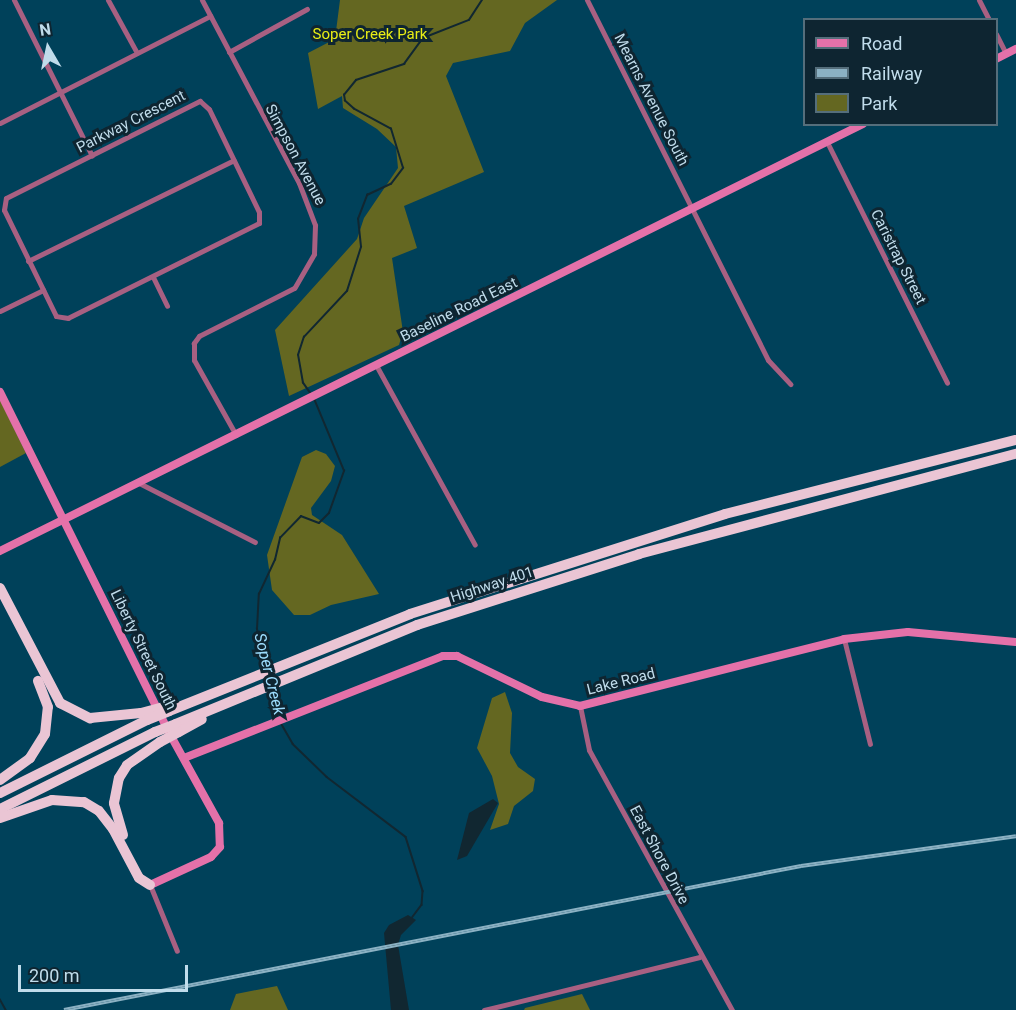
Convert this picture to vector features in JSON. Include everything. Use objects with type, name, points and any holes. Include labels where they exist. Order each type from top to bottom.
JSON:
[{"type":"highway","name":"Highway 401","points":[[144,717],[410,614],[726,514],[1016,440]]},
{"type":"highway","name":"Highway 401","points":[[157,737],[251,693],[417,625],[639,554],[1016,454]]},
{"type":"highway","points":[[0,588],[60,703],[90,718],[144,717]]},
{"type":"highway","points":[[0,603],[43,690],[48,716],[37,751],[0,780]]},
{"type":"highway","points":[[0,793],[144,717]]},
{"type":"highway","points":[[0,809],[157,737]]},
{"type":"highway","points":[[150,885],[118,826],[114,791],[127,765],[157,737]]},
{"type":"highway","points":[[0,818],[52,800],[84,802],[99,811],[113,829],[139,878],[150,885]]},
{"type":"street","points":[[14,0],[92,156]]},
{"type":"street","points":[[108,0],[137,53]]},
{"type":"street","name":"Simpson Avenue","points":[[202,0],[313,214],[316,238],[310,265],[294,288],[199,336],[194,343],[194,360],[236,435]]},
{"type":"street","name":"Mearns Avenue South","points":[[587,0],[768,360],[790,384]]},
{"type":"street","points":[[979,0],[988,18]]},
{"type":"street","points":[[229,52],[307,9]]},
{"type":"street","points":[[2,121],[210,16]]},
{"type":"street","points":[[998,38],[1006,54]]},
{"type":"street","points":[[998,58],[1016,50]]},
{"type":"street","name":"Parkway Crescent","points":[[200,101],[209,109],[234,160],[260,212],[259,223],[68,318],[56,316],[4,210],[6,198],[200,101]]},
{"type":"street","name":"Baseline Road East","points":[[0,551],[694,210],[859,126]]},
{"type":"street","name":"Caristrap Street","points":[[827,142],[947,383]]},
{"type":"street","points":[[28,261],[234,160]]},
{"type":"street","points":[[153,277],[166,306]]},
{"type":"street","points":[[0,311],[44,290]]},
{"type":"street","points":[[376,365],[475,546]]},
{"type":"street","name":"Liberty Street South","points":[[0,392],[65,518],[163,721],[219,824],[220,847],[190,869],[150,885]]},
{"type":"street","points":[[139,483],[255,542]]},
{"type":"street","name":"Lake Road","points":[[184,758],[443,656],[457,656],[542,697],[580,706],[844,639],[908,632],[1016,642]]},
{"type":"street","points":[[844,639],[870,744]]},
{"type":"street","name":"East Shore Drive","points":[[580,706],[589,750],[700,957],[732,1010]]},
{"type":"street","points":[[150,885],[177,951]]},
{"type":"street","points":[[483,1010],[700,957]]},
{"type":"green space","name":"Soper Creek Park","points":[[340,0],[557,0],[525,23],[510,51],[453,63],[446,76],[484,172],[404,206],[417,248],[392,258],[403,332],[399,345],[289,396],[275,330],[357,239],[364,218],[398,168],[396,147],[377,129],[343,108],[342,96],[318,109],[308,53],[335,39]]},
{"type":"green space","points":[[0,400],[26,453],[0,467]]},
{"type":"green space","points":[[316,450],[326,454],[335,466],[331,481],[311,508],[312,515],[342,535],[379,594],[331,605],[310,615],[294,615],[272,590],[267,555],[302,457]]},
{"type":"green space","points":[[505,692],[512,713],[510,753],[518,767],[535,779],[533,791],[514,806],[508,824],[490,830],[499,804],[492,776],[477,748],[492,698]]},
{"type":"green space","points":[[277,986],[288,1010],[230,1010],[236,994]]},
{"type":"green space","points":[[582,994],[590,1010],[524,1010],[525,1008]]},
{"type":"water","points":[[493,799],[498,803],[467,856],[457,860],[469,813]]},
{"type":"water","points":[[408,915],[416,920],[401,935],[398,945],[409,1010],[391,1010],[384,933],[389,925]]},
{"type":"waterway","name":"Soper Creek","points":[[310,393],[303,383],[298,355],[304,337],[347,291],[361,247],[358,219],[367,195],[391,184],[403,168],[391,129],[354,109],[345,101],[344,95],[356,80],[404,64],[423,38],[469,20],[482,0]]},
{"type":"waterway","name":"Soper Creek","points":[[265,667],[257,629],[259,594],[275,560],[280,538],[301,516],[319,523],[329,513],[344,471],[314,399]]},
{"type":"waterway","name":"Soper Creek","points":[[270,689],[277,716]]},
{"type":"waterway","name":"Soper Creek","points":[[281,723],[293,744],[327,777],[406,837],[423,891],[422,905],[413,917]]},
{"type":"waterway","points":[[0,999],[6,1010]]},
{"type":"railway","points":[[64,1010],[801,866],[1016,836]]}]
